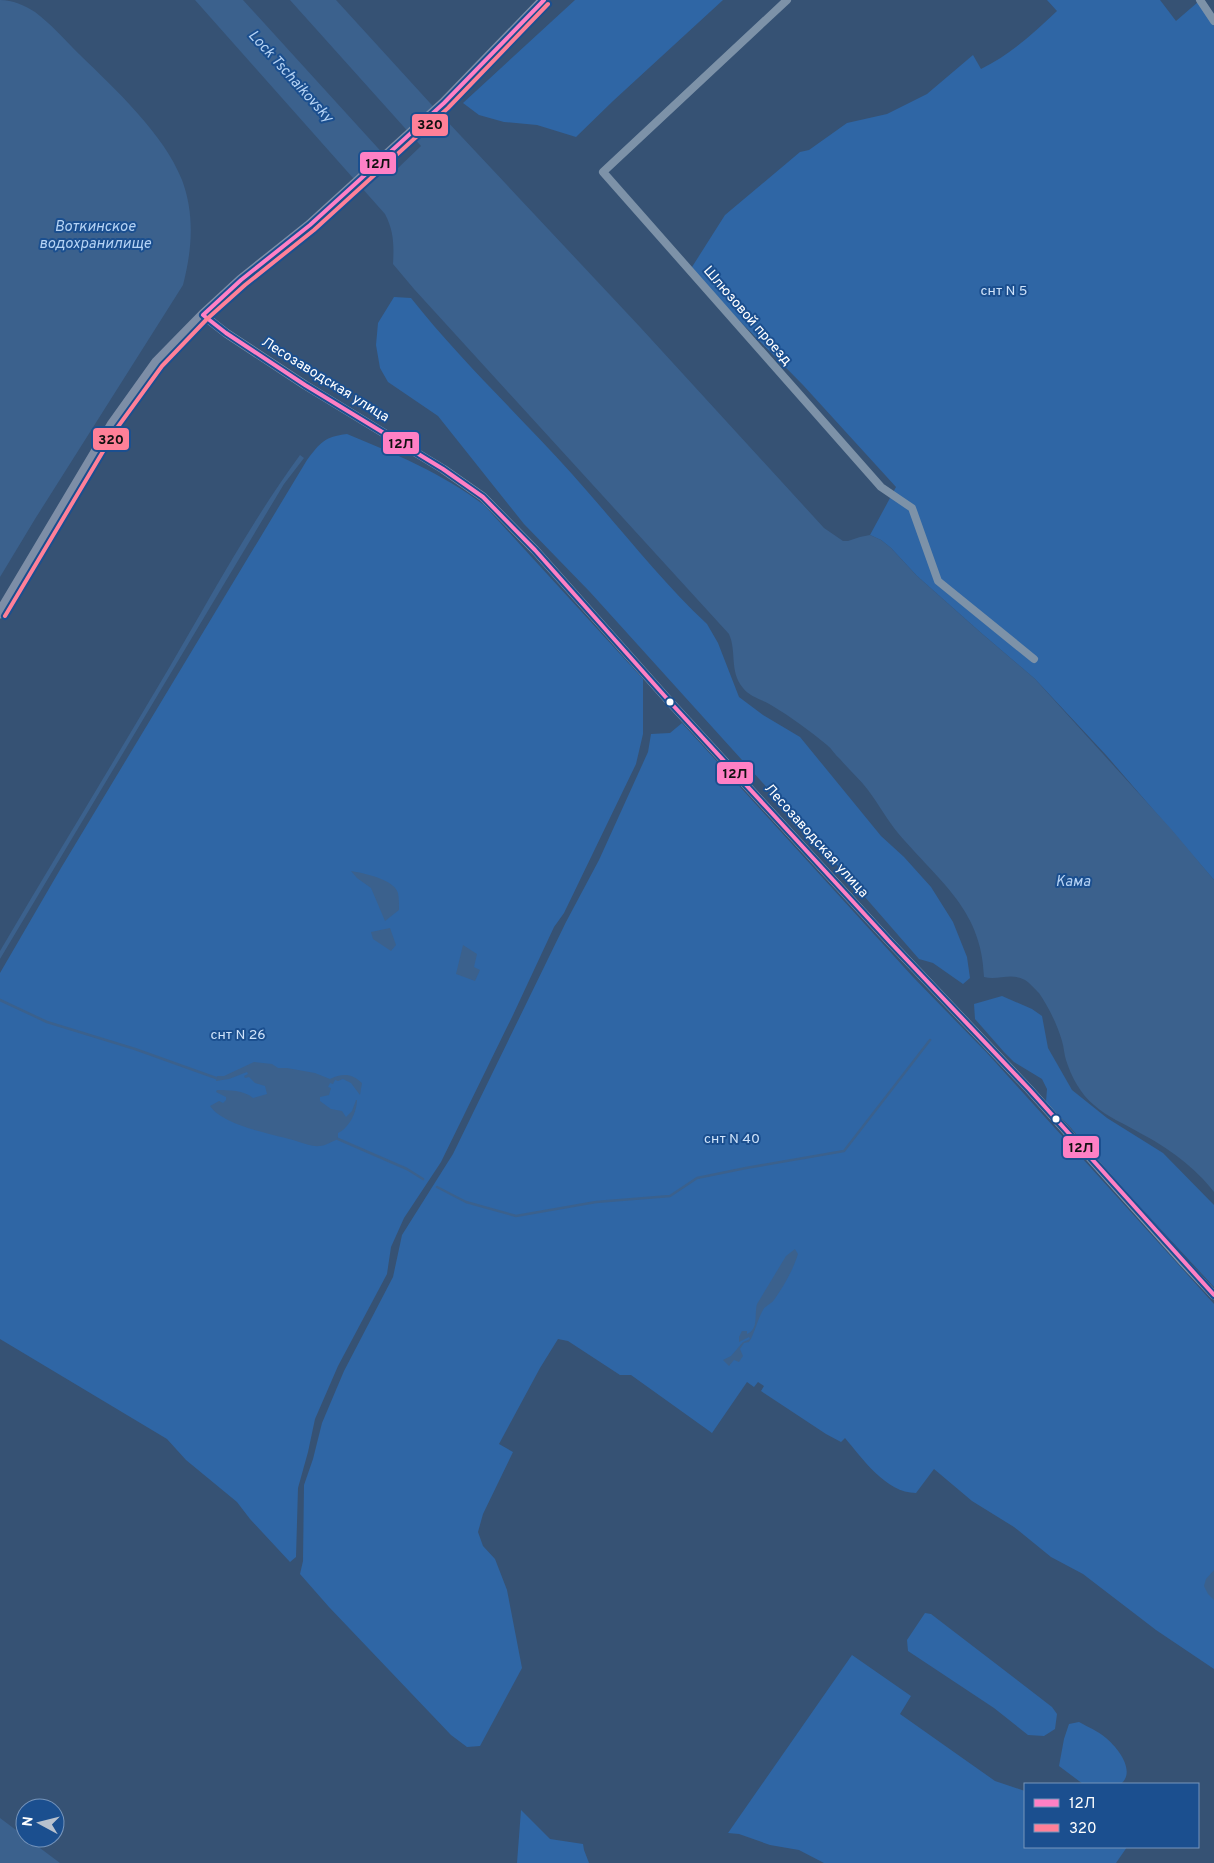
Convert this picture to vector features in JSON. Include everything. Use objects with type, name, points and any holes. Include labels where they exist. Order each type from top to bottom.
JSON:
[{"type":"main road","points":[[0,613],[112,425],[157,362],[241,280],[310,225],[444,104],[544,0]]},
{"type":"street","name":"Шлюзовой проезд","points":[[787,0],[603,172],[881,487],[912,508],[938,581],[1034,659]]},
{"type":"street","points":[[1200,0],[1214,21]]},
{"type":"street","name":"Лесозаводская улица","points":[[203,315],[226,333],[443,470],[482,498],[535,550],[890,942],[1032,1092],[1214,1295]]},
{"type":"green space","points":[[575,0],[723,0],[576,137],[537,125],[504,122],[479,115],[463,103]]},
{"type":"green space","name":"снт N 5","points":[[1047,0],[1160,0],[1176,21],[1198,2],[1214,26],[1214,880],[1106,755],[1035,679],[917,576],[891,548],[881,540],[870,535],[896,487],[803,385],[706,287],[692,267],[725,215],[800,152],[809,150],[847,123],[887,114],[927,94],[973,55],[981,69],[1002,57],[1057,11]]},
{"type":"green space","points":[[394,297],[411,298],[470,365],[572,474],[672,588],[707,624],[718,643],[739,697],[763,715],[800,737],[881,836],[904,857],[931,887],[953,922],[967,957],[970,978],[963,984],[933,963],[919,959],[837,865],[590,592],[524,524],[438,416],[388,382],[380,368],[376,345],[378,323]]},
{"type":"green space","name":"снт N 26","points":[[347,434],[435,474],[484,505],[643,679],[643,734],[636,764],[564,913],[554,927],[441,1162],[404,1218],[391,1247],[387,1274],[338,1366],[315,1419],[298,1488],[296,1557],[290,1562],[250,1519],[237,1502],[186,1460],[167,1439],[0,1339],[0,973],[61,868],[307,460],[324,441]]},
{"type":"green space","name":"снт N 40","points":[[682,723],[913,977],[987,1053],[1214,1304],[1214,1669],[1156,1630],[1083,1574],[1051,1557],[1014,1527],[972,1501],[934,1469],[916,1493],[895,1487],[876,1473],[845,1438],[841,1442],[826,1434],[761,1391],[764,1386],[758,1382],[754,1387],[747,1382],[712,1433],[631,1375],[620,1375],[568,1341],[558,1339],[499,1444],[513,1452],[483,1514],[478,1532],[483,1546],[495,1559],[507,1590],[522,1668],[480,1746],[467,1747],[451,1735],[300,1574],[303,1561],[304,1485],[322,1423],[344,1371],[393,1277],[402,1235],[453,1154],[566,922],[599,860],[648,752],[651,734],[670,733]]},
{"type":"green space","points":[[1002,996],[1032,1009],[1042,1016],[1048,1048],[1072,1090],[1107,1118],[1163,1153],[1214,1205],[1214,1287],[1046,1102],[1047,1089],[1042,1079],[1014,1062],[975,1019],[974,1004]]},
{"type":"green space","points":[[925,1613],[931,1614],[1052,1707],[1057,1714],[1055,1729],[1044,1736],[1028,1735],[994,1708],[908,1651],[907,1640]]},
{"type":"green space","points":[[852,1655],[911,1696],[900,1714],[995,1781],[1024,1791],[1024,1848],[1126,1848],[1116,1863],[824,1863],[799,1850],[770,1845],[739,1834],[728,1833]]},
{"type":"green space","points":[[1079,1722],[1111,1742],[1126,1766],[1127,1773],[1122,1783],[1082,1783],[1059,1766],[1069,1724]]},
{"type":"green space","points":[[521,1810],[550,1839],[583,1844],[589,1863],[517,1863]]},
{"type":"water","name":"Воткинское водохранилище","points":[[0,0],[18,3],[31,9],[41,17],[123,97],[151,129],[174,163],[182,180],[189,206],[191,232],[183,285],[0,577]]},
{"type":"water","name":"Кама","points":[[195,0],[243,0],[397,169],[421,146],[290,0],[336,0],[824,528],[843,541],[870,535],[881,540],[891,548],[917,576],[1035,679],[1172,830],[1214,880],[1214,1192],[1199,1175],[1171,1151],[1105,1113],[1085,1096],[1077,1085],[1066,1060],[1058,1028],[1039,993],[1027,981],[1020,978],[984,977],[981,952],[975,931],[965,912],[940,878],[909,846],[865,786],[829,747],[793,719],[752,696],[743,688],[736,675],[733,648],[729,634],[414,289],[393,264],[393,239],[385,214]]},
{"type":"water","points":[[300,455],[304,458],[284,484],[0,959],[0,951],[232,560],[265,506]]},
{"type":"water","points":[[351,871],[385,880],[391,884],[398,893],[399,910],[385,921],[371,888]]},
{"type":"water","points":[[390,928],[396,945],[391,951],[373,939],[371,932]]},
{"type":"water","points":[[463,945],[477,954],[474,967],[480,970],[475,981],[456,974]]},
{"type":"water","points":[[254,1062],[272,1064],[278,1068],[315,1073],[330,1079],[347,1075],[354,1077],[362,1083],[360,1095],[351,1083],[343,1079],[335,1080],[328,1087],[331,1088],[329,1095],[320,1097],[320,1101],[331,1109],[342,1111],[346,1117],[352,1111],[357,1100],[356,1110],[352,1119],[338,1133],[338,1139],[322,1146],[310,1145],[236,1124],[216,1113],[210,1106],[219,1101],[223,1103],[226,1100],[226,1097],[216,1092],[217,1090],[241,1092],[253,1098],[267,1094],[265,1086],[255,1083],[249,1077],[245,1078],[244,1076],[248,1074],[247,1072],[229,1079],[216,1081],[217,1076],[224,1076]]},
{"type":"water","points":[[795,1249],[798,1254],[785,1284],[774,1300],[763,1310],[749,1342],[744,1343],[740,1349],[743,1356],[739,1362],[734,1360],[729,1366],[723,1360],[731,1356],[743,1342],[750,1339],[749,1337],[739,1342],[742,1331],[747,1331],[747,1334],[753,1329],[757,1304],[786,1256]]},
{"type":"water","points":[[1214,1570],[1214,1600],[1204,1586],[1206,1579]]},
{"type":"water","points":[[0,1818],[15,1829],[15,1848],[40,1848],[60,1863],[0,1863]]},
{"type":"waterway","points":[[0,1000],[47,1022],[135,1049],[216,1078]]},
{"type":"waterway","points":[[437,1187],[466,1202],[516,1216],[596,1202],[670,1196],[697,1178],[844,1151],[930,1040]]},
{"type":"waterway","points":[[338,1139],[407,1169],[423,1179]]},
{"type":"transit line","name":"12Л","points":[[203,315],[241,280],[310,225],[444,103],[544,0]]},
{"type":"transit line","name":"320","points":[[5,616],[117,428],[162,366],[207,319],[245,285],[314,230],[448,108],[548,4]]},
{"type":"transit line","name":"12Л","points":[[203,315],[226,333],[305,385],[443,469],[483,497],[535,550],[670,702],[890,942],[1029,1089],[1214,1295]]},
{"type":"water label","name":"Lock Tschaikovsky","points":[[290,77]]}]
